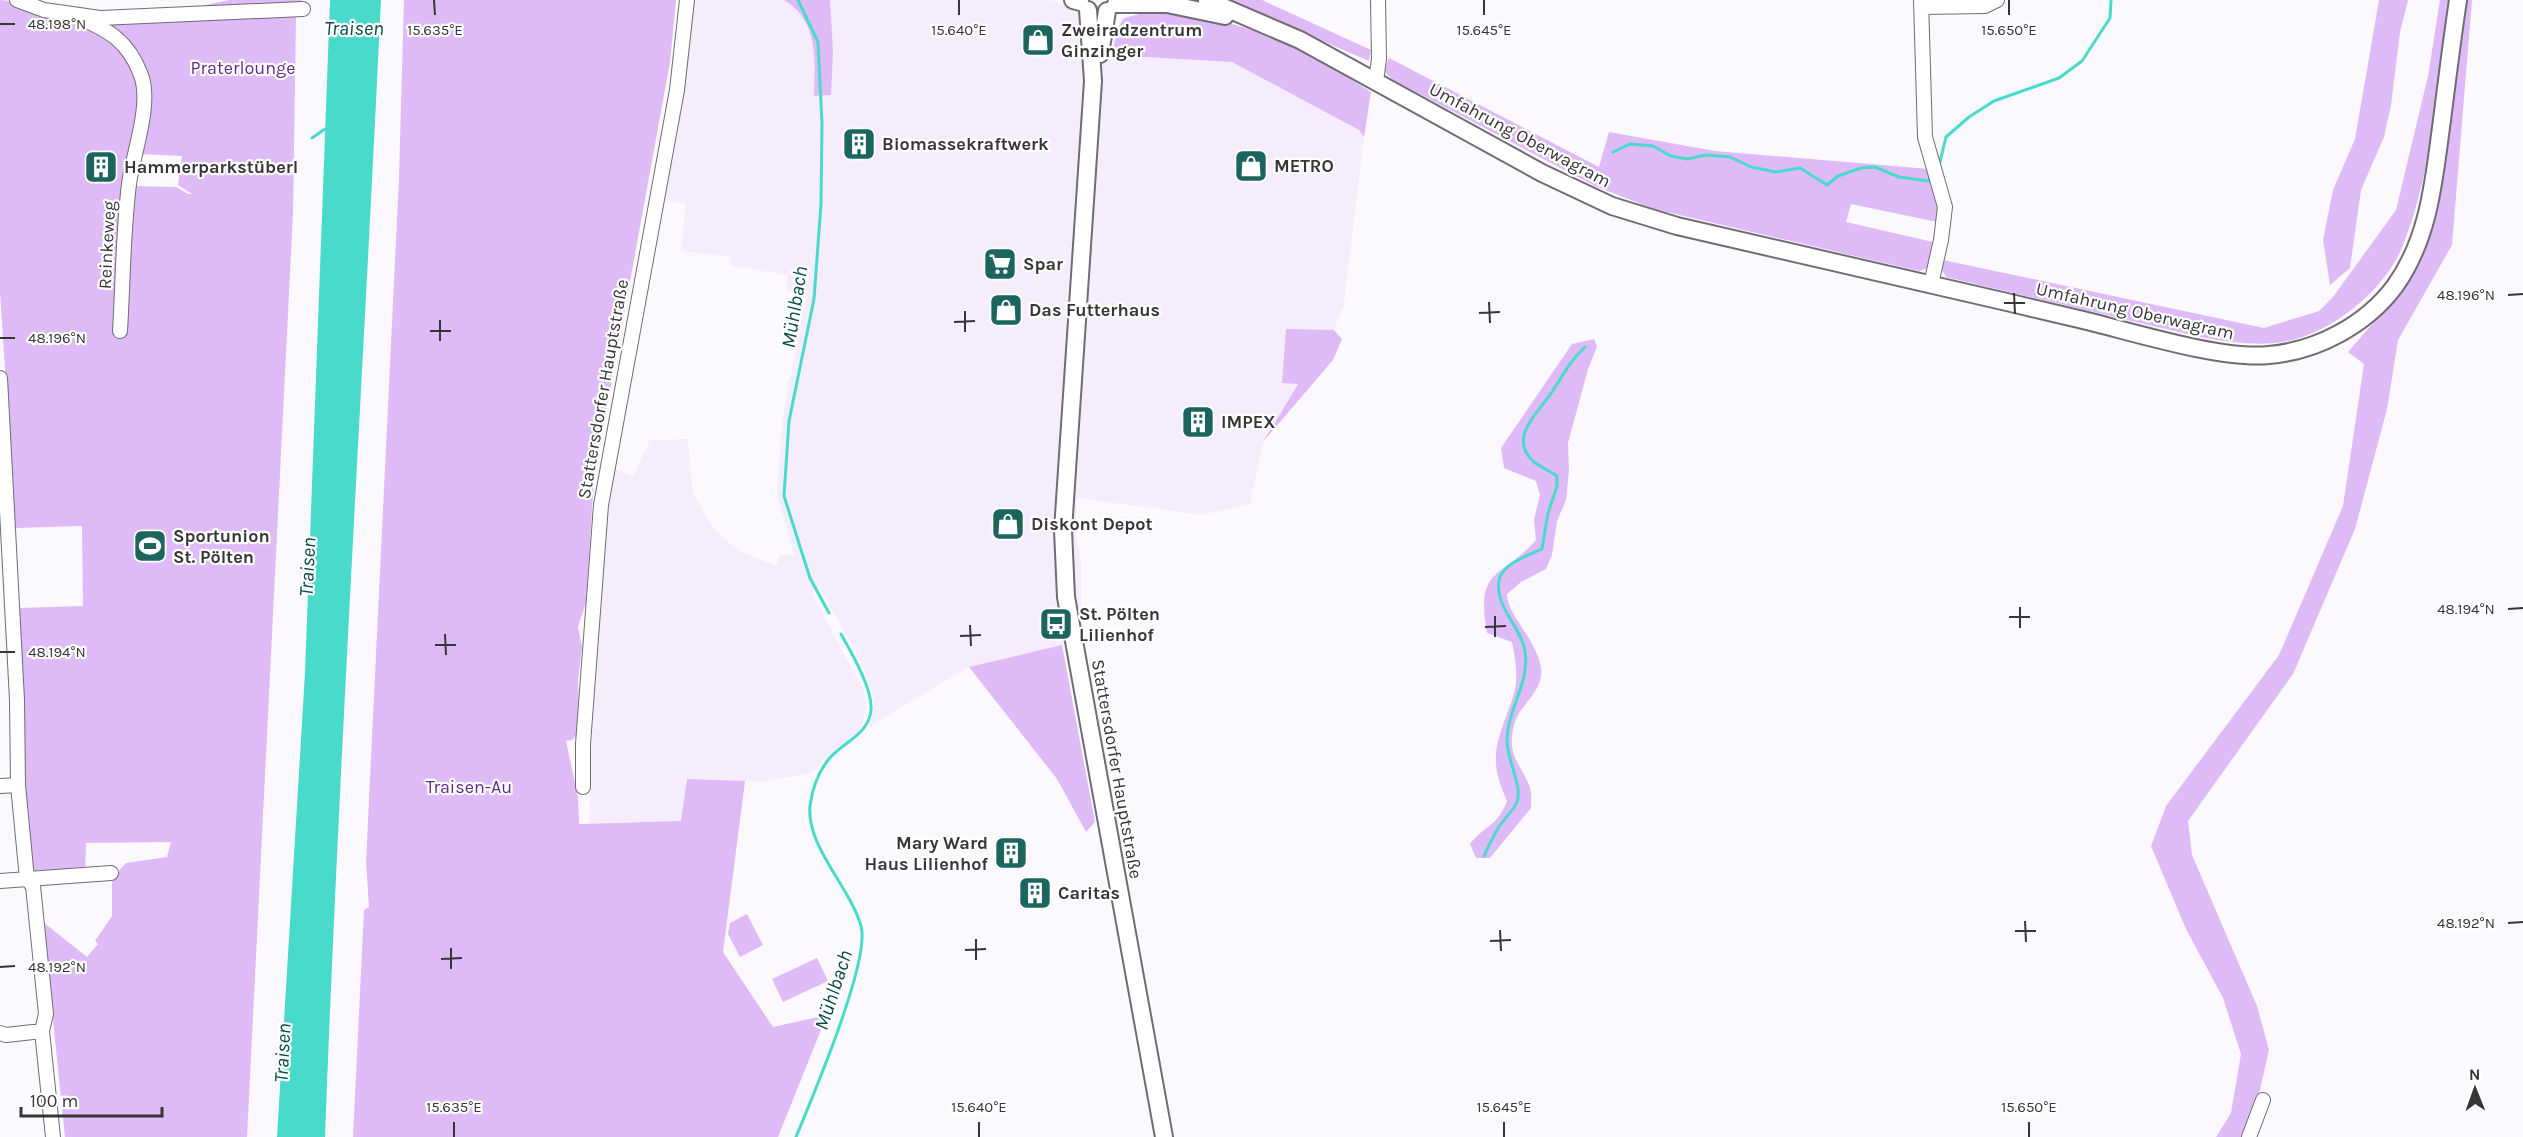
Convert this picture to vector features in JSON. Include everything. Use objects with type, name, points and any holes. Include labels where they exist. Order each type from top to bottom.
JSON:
[{"type":"main road","points":[[1207,0],[1229,12]]},
{"type":"main road","name":"Umfahrung Oberwagram","points":[[1229,12],[1300,40],[1542,172],[1612,206],[1677,226],[2233,354],[2267,356],[2288,353],[2330,339],[2361,319],[2393,288],[2411,261],[2422,234],[2433,186],[2458,0]]},
{"type":"main road","points":[[1080,3],[1167,4],[1229,12]]},
{"type":"main road","name":"Stattersdorfer Hauptstraße","points":[[1080,3],[1093,81]]},
{"type":"main road","name":"Stattersdorfer Hauptstraße","points":[[1114,5],[1093,81],[1063,530],[1066,597],[1164,1137]]},
{"type":"street","points":[[17,0],[44,10],[76,16],[111,17],[303,9]]},
{"type":"street","name":"Stattersdorfer Hauptstraße","points":[[584,787],[583,744],[601,505],[677,90],[687,0]]},
{"type":"street","points":[[1376,81],[1379,59],[1378,0]]},
{"type":"street","points":[[1931,284],[1945,218],[1944,197],[1936,174],[1924,121],[1922,4],[1985,6],[1997,0]]},
{"type":"street","name":"Reinkeweg","points":[[76,16],[109,30],[124,44],[142,78],[141,126],[129,183],[120,331]]},
{"type":"street","points":[[0,378],[6,629],[17,700],[18,785],[27,879],[33,886],[46,1014],[42,1031],[53,1137]]},
{"type":"street","points":[[0,786],[18,785]]},
{"type":"street","points":[[0,881],[111,873]]},
{"type":"street","points":[[0,1033],[6,1035],[42,1031]]},
{"type":"street","points":[[2249,1137],[2263,1100]]},
{"type":"shaded area","points":[[691,0],[1049,0],[1074,7],[1085,25],[1086,53],[1232,62],[1359,130],[1364,137],[1344,304],[1334,330],[1286,329],[1283,383],[1298,383],[1263,442],[1250,504],[1202,515],[1077,498],[1075,529],[1081,561],[1081,616],[1086,640],[969,667],[869,727],[874,709],[873,695],[861,661],[819,587],[811,592],[863,689],[867,707],[860,730],[825,757],[812,773],[763,782],[687,779],[682,821],[589,823],[595,643],[607,513],[614,469],[633,476],[650,440],[688,439],[693,494],[713,528],[737,550],[776,566],[780,554],[795,556],[777,496],[782,420],[807,295],[786,291],[788,275],[731,266],[731,257],[681,251],[686,204],[663,200]]},
{"type":"green space","name":"Praterlounge","points":[[0,0],[43,14],[78,22],[103,32],[125,52],[133,68],[138,106],[125,199],[124,227],[129,228],[128,266],[133,186],[176,187],[192,194],[178,185],[182,156],[139,154],[146,98],[140,65],[132,50],[120,36],[103,24],[103,21],[172,19],[183,22],[188,19],[296,14],[293,213],[247,1137],[65,1137],[43,922],[87,957],[98,944],[95,941],[112,916],[112,878],[126,863],[167,857],[171,842],[86,843],[85,871],[38,874],[30,866],[22,785],[18,608],[83,606],[82,526],[15,528],[0,291]]},
{"type":"green space","points":[[229,0],[302,0],[301,5],[187,9]]},
{"type":"green space","name":"Traisen-Au","points":[[404,0],[676,0],[670,62],[594,479],[586,602],[578,627],[582,647],[578,680],[578,734],[572,740],[566,741],[578,797],[579,824],[681,821],[687,779],[745,781],[723,952],[773,1027],[827,1015],[778,1137],[353,1137],[364,910],[369,907],[366,862],[399,178]]},
{"type":"green space","points":[[784,0],[830,0],[833,51],[831,95],[814,96],[814,55],[809,30],[804,19]]},
{"type":"green space","points":[[1227,0],[1262,0],[1371,50],[1369,61]]},
{"type":"green space","points":[[2379,0],[2408,0],[2400,32],[2391,105],[2384,137],[2361,190],[2350,268],[2330,285],[2323,240],[2333,190],[2355,139]]},
{"type":"green space","points":[[2440,0],[2449,0],[2428,155],[2413,216],[2403,245],[2382,280],[2368,296],[2333,323],[2294,340],[2257,344],[2222,341],[1946,277],[1941,268],[1943,260],[2264,328],[2319,311],[2333,297],[2396,210],[2428,76]]},
{"type":"green space","points":[[2464,0],[2472,0],[2452,245],[2398,340],[2387,409],[2355,529],[2293,674],[2188,821],[2192,855],[2257,1006],[2269,1050],[2258,1098],[2242,1137],[2216,1137],[2231,1113],[2241,1054],[2223,998],[2186,929],[2151,846],[2166,806],[2279,655],[2343,506],[2364,364],[2348,352],[2392,301],[2420,262],[2435,215]]},
{"type":"green space","points":[[1159,9],[1213,19],[1249,29],[1300,48],[1327,64],[1371,92],[1364,137],[1359,130],[1232,62],[1112,55],[1117,29],[1124,18]]},
{"type":"green space","points":[[1389,58],[1599,167],[1609,132],[1715,151],[1929,169],[1937,196],[1937,222],[1851,204],[1846,222],[1933,242],[1928,268],[1919,271],[1654,209],[1595,186],[1393,80],[1384,71]]},
{"type":"green space","points":[[1286,329],[1334,330],[1342,339],[1333,360],[1263,442],[1298,384],[1282,383]]},
{"type":"green space","points":[[1594,339],[1597,347],[1588,369],[1568,443],[1569,471],[1566,500],[1557,521],[1552,555],[1546,569],[1521,582],[1507,594],[1511,610],[1534,647],[1541,668],[1539,684],[1517,718],[1512,735],[1515,757],[1530,787],[1531,808],[1490,858],[1476,858],[1470,844],[1499,816],[1507,801],[1497,774],[1496,756],[1499,738],[1516,684],[1516,663],[1512,642],[1487,633],[1484,611],[1485,596],[1494,576],[1536,540],[1534,520],[1540,495],[1536,481],[1504,468],[1501,448],[1572,344]]},
{"type":"green space","points":[[1062,645],[1095,822],[1086,832],[1057,779],[969,667]]},
{"type":"green space","points":[[747,914],[763,945],[740,957],[728,934],[730,923]]},
{"type":"green space","points":[[817,958],[828,981],[783,1002],[772,979]]},
{"type":"water","name":"Traisen","points":[[330,0],[381,0],[344,711],[325,1137],[277,1137],[305,673]]},
{"type":"waterway","name":"Mühlbach","points":[[798,0],[818,42],[822,124],[821,204],[814,299],[789,421],[784,496],[810,578],[829,613]]},
{"type":"waterway","points":[[1939,166],[1946,137],[1969,117],[1994,101],[2059,78],[2082,61],[2110,18],[2111,0]]},
{"type":"waterway","points":[[312,138],[325,129]]},
{"type":"waterway","points":[[1613,152],[1630,144],[1653,146],[1671,156],[1687,159],[1706,155],[1730,157],[1751,167],[1776,172],[1800,168],[1827,185],[1838,176],[1861,168],[1875,167],[1899,177],[1928,181],[1933,176]]},
{"type":"waterway","points":[[1484,856],[1498,828],[1517,802],[1518,788],[1507,739],[1526,663],[1523,642],[1500,599],[1499,580],[1501,574],[1510,565],[1542,549],[1548,513],[1557,486],[1557,476],[1533,461],[1526,452],[1523,443],[1524,434],[1567,368],[1585,347]]},
{"type":"waterway","name":"Mühlbach","points":[[796,1137],[838,1030],[849,997],[862,943],[861,926],[855,911],[821,851],[811,821],[811,800],[821,770],[834,754],[860,732],[869,719],[871,710],[871,701],[865,681],[841,634]]},
{"type":"place","name":"Zweiradzentrum Ginzinger","points":[[1038,40]]},
{"type":"place","name":"Biomassekraftwerk","points":[[859,144]]},
{"type":"place","name":"METRO","points":[[1251,166]]},
{"type":"place","name":"Hammerparkstüberl","points":[[101,167]]},
{"type":"place","name":"Spar","points":[[1000,264]]},
{"type":"place","name":"Das Futterhaus","points":[[1006,310]]},
{"type":"place","name":"IMPEX","points":[[1198,422]]},
{"type":"place","name":"Diskont Depot","points":[[1008,524]]},
{"type":"place","name":"Sportunion St. Pölten","points":[[150,546]]},
{"type":"place","name":"St. Pölten Lilienhof","points":[[1056,624]]},
{"type":"place","name":"Mary Ward Haus Lilienhof","points":[[1011,853]]},
{"type":"place","name":"Caritas","points":[[1035,893]]}]
